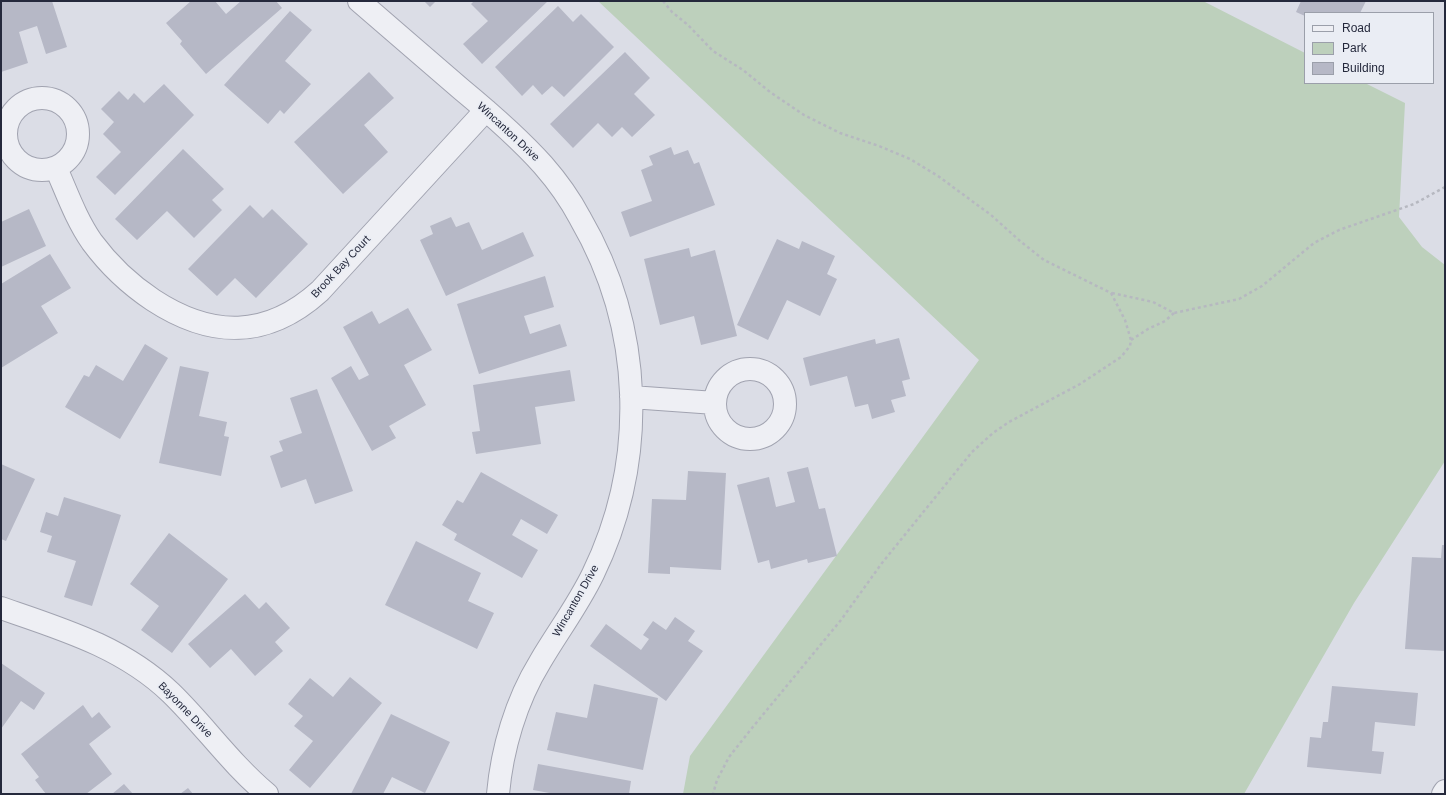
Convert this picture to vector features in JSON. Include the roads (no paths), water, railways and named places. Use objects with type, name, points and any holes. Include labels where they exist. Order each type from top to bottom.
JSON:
[{"type":"street","name":"Wincanton Drive","points":[[359,1],[514,134],[544,166],[570,201],[592,238],[610,279],[622,321],[630,363],[632,397],[630,451],[622,494],[609,536],[592,576],[538,664],[521,701],[508,739],[498,794]]},
{"type":"street","name":"Brook Bay Court","points":[[56,168],[79,220],[92,241],[107,261],[143,294],[186,318],[210,326],[223,328],[250,327],[288,315],[320,292],[486,110]]},
{"type":"street","points":[[632,397],[714,403]]},
{"type":"street","name":"Bayonne Drive","points":[[1,608],[99,644],[124,657],[142,669],[170,692],[228,757],[252,782],[267,794]]}]
